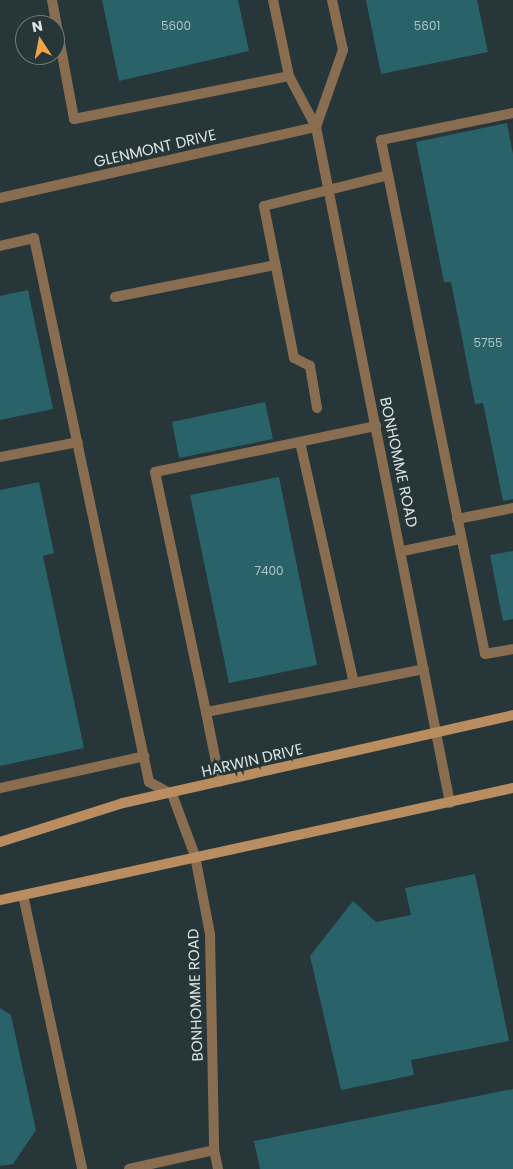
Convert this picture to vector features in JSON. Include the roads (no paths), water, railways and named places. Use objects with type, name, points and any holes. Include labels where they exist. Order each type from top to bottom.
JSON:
[{"type":"main road","name":"HARWIN DRIVE","points":[[0,842],[123,803],[172,794],[513,715]]},
{"type":"main road","points":[[0,900],[513,788]]},
{"type":"street","points":[[52,0],[74,119],[289,76]]},
{"type":"street","name":"BONHOMME ROAD","points":[[273,0],[289,76],[316,127],[403,551],[434,732],[450,802]]},
{"type":"street","points":[[316,127],[343,50],[332,0]]},
{"type":"street","points":[[513,113],[381,140],[460,539],[485,654],[513,649]]},
{"type":"street","name":"GLENMONT DRIVE","points":[[0,198],[316,127]]},
{"type":"street","points":[[317,408],[310,366],[294,358],[264,206],[388,176]]},
{"type":"street","points":[[0,246],[34,238],[149,782],[172,794]]},
{"type":"street","points":[[115,297],[275,265]]},
{"type":"street","points":[[220,782],[155,472],[376,426]]},
{"type":"street","points":[[0,457],[78,442]]},
{"type":"street","points":[[300,442],[354,683]]},
{"type":"street","points":[[457,519],[513,508]]},
{"type":"street","points":[[403,551],[460,539]]},
{"type":"street","points":[[206,712],[424,669]]},
{"type":"street","points":[[0,788],[144,756]]},
{"type":"street","name":"BONHOMME ROAD","points":[[172,794],[195,856],[210,934],[214,1150],[218,1169]]},
{"type":"street","points":[[23,895],[82,1169]]},
{"type":"street","points":[[129,1169],[214,1150]]}]
